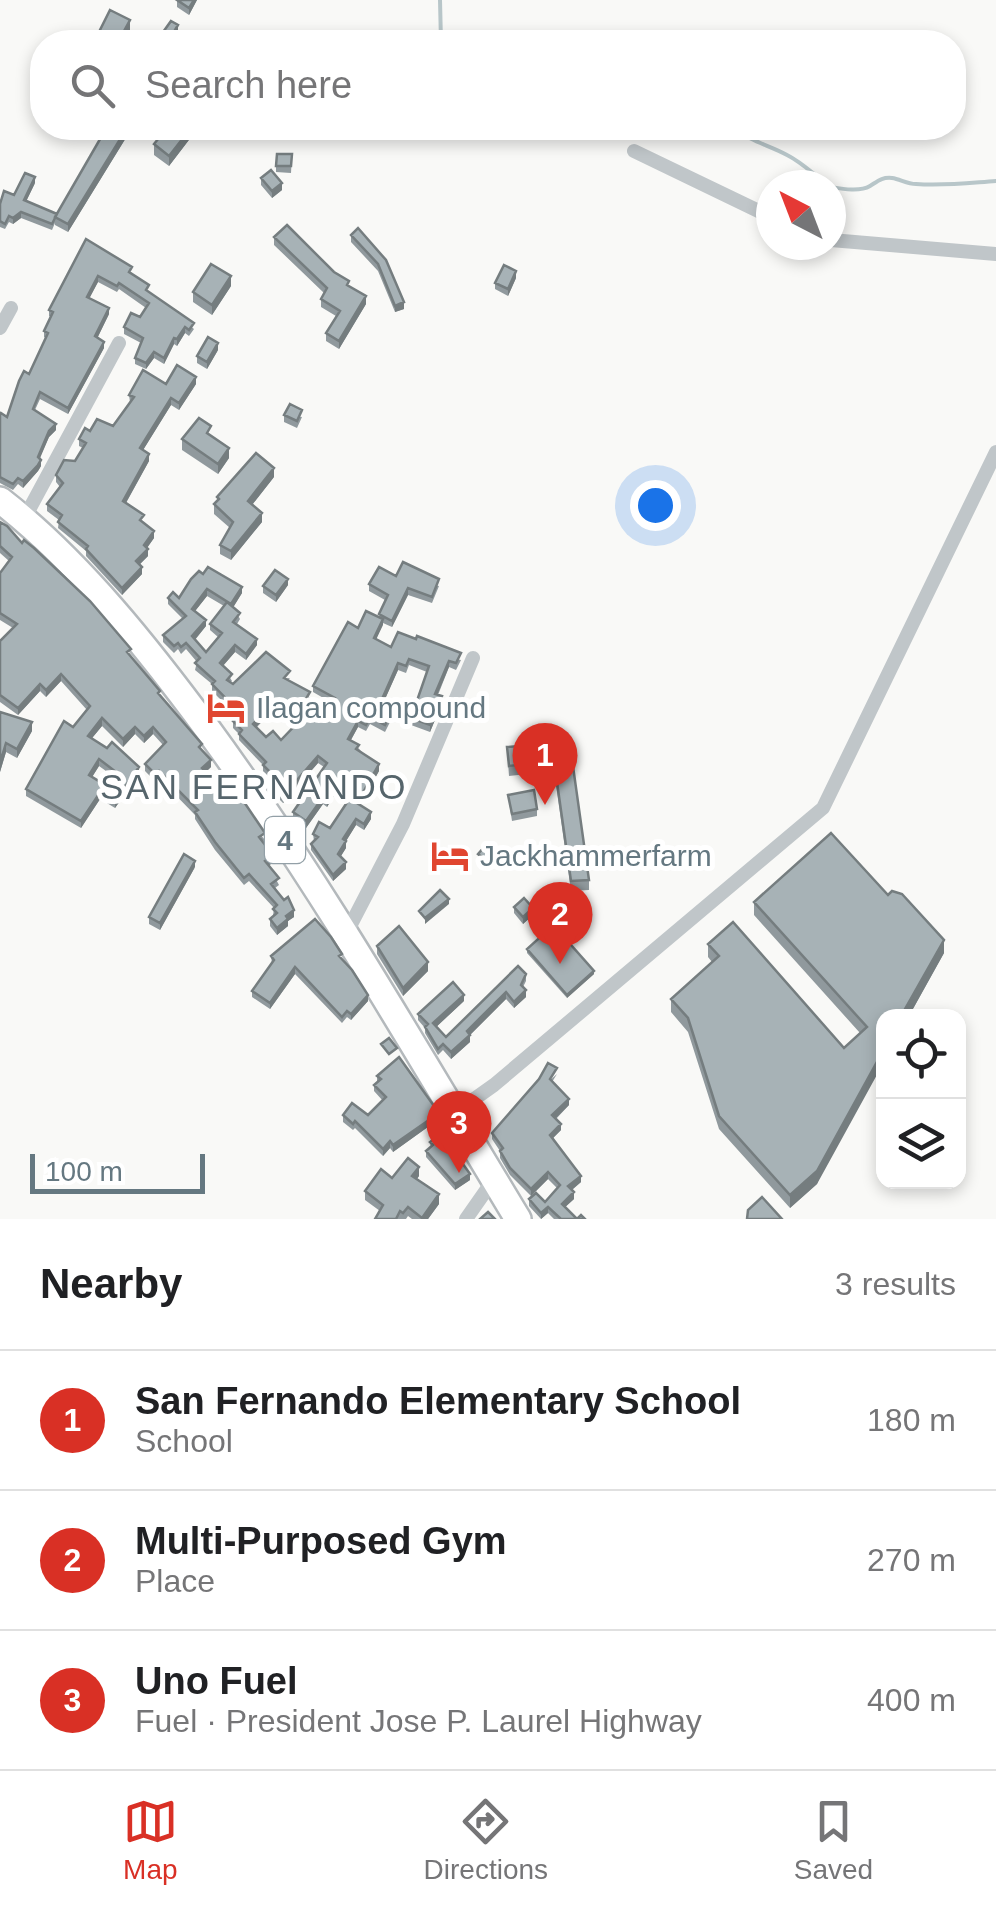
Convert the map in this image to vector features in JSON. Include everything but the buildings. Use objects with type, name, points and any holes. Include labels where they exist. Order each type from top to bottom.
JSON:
[{"type":"highway","name":"4","points":[[0,500],[24,519],[126,625],[172,680],[258,798],[347,932],[518,1219]]},
{"type":"street","points":[[634,151],[756,210]]},
{"type":"street","points":[[846,241],[996,254]]},
{"type":"street","points":[[0,328],[12,308]]},
{"type":"street","points":[[24,519],[119,342]]},
{"type":"street","points":[[456,1112],[494,1085],[823,808],[996,452]]},
{"type":"street","points":[[347,932],[403,824],[473,658]]},
{"type":"street","points":[[466,1219],[494,1179]]},
{"type":"waterway","points":[[440,0],[441,30]]},
{"type":"waterway","points":[[754,140],[793,158],[809,170]]},
{"type":"waterway","points":[[846,189],[861,189],[889,178],[927,185],[996,181]]},
{"type":"place","name":"Ilagan compound","points":[[226,708]]},
{"type":"place","name":"San Fernando Elementary School","points":[[545,805]]},
{"type":"place","name":"Jackhammerfarm","points":[[450,856]]},
{"type":"place","name":"Multi-Purposed Gym","points":[[560,964]]},
{"type":"place","name":"Uno Fuel","points":[[459,1173]]},
{"type":"district","name":"SAN FERNANDO","points":[[254,787]]}]
